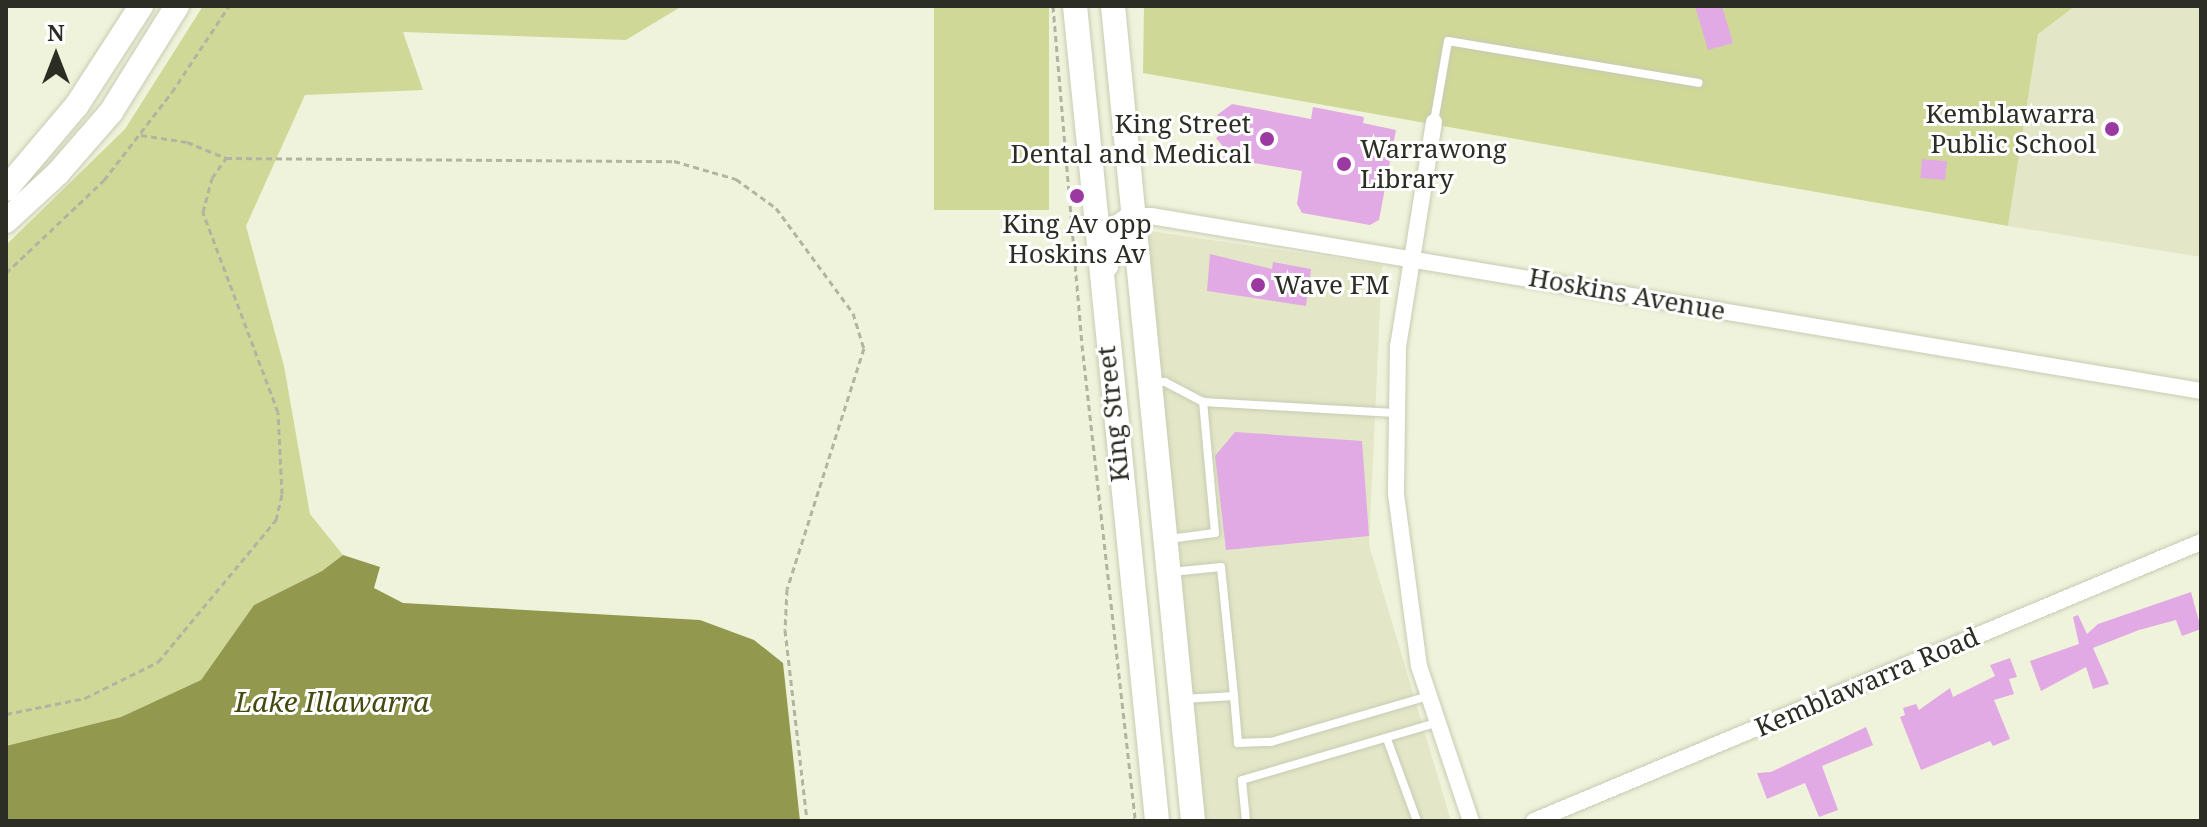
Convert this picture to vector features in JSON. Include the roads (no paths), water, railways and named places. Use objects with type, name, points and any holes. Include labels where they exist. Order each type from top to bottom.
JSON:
[{"type":"main road","points":[[6,189],[77,105],[141,6]]},
{"type":"main road","points":[[6,221],[58,173],[111,112],[177,6]]},
{"type":"main road","name":"King Street","points":[[1075,6],[1100,282],[1157,821]]},
{"type":"main road","name":"King Street","points":[[1113,6],[1131,216],[1193,821]]},
{"type":"street","points":[[1434,122],[1411,258],[1395,413],[1400,545],[1428,696],[1471,821]]},
{"type":"street","points":[[1100,282],[1110,267],[1112,233],[1117,223],[1131,216]]},
{"type":"street","name":"Hoskins Avenue","points":[[1131,216],[1411,258],[2201,391]]},
{"type":"street","name":"Kemblawarra Road","points":[[1534,821],[2201,542]]},
{"type":"lane","points":[[1434,122],[1448,41],[1698,83]]},
{"type":"lane","points":[[1148,382],[1165,382],[1203,402],[1395,413]]},
{"type":"lane","points":[[1164,540],[1215,533],[1203,402]]},
{"type":"lane","points":[[1168,573],[1221,567],[1238,743],[1271,742],[1428,696]]},
{"type":"lane","points":[[1181,700],[1234,696]]},
{"type":"lane","points":[[1246,821],[1242,780],[1436,723]]},
{"type":"lane","points":[[1387,739],[1417,821]]},
{"type":"water","name":"Lake Illawarra","points":[[343,555],[380,567],[374,588],[403,603],[700,620],[754,640],[783,663],[800,821],[6,821],[6,746],[121,717],[201,680],[254,605],[322,571]]},
{"type":"place","name":"Kemblawarra Public School","points":[[2112,129]]},
{"type":"place","name":"King Street Dental and Medical","points":[[1267,139]]},
{"type":"place","name":"Warrawong Library","points":[[1344,164]]},
{"type":"place","name":"King Av opp Hoskins Av","points":[[1077,196]]},
{"type":"place","name":"Wave FM","points":[[1258,285]]}]
